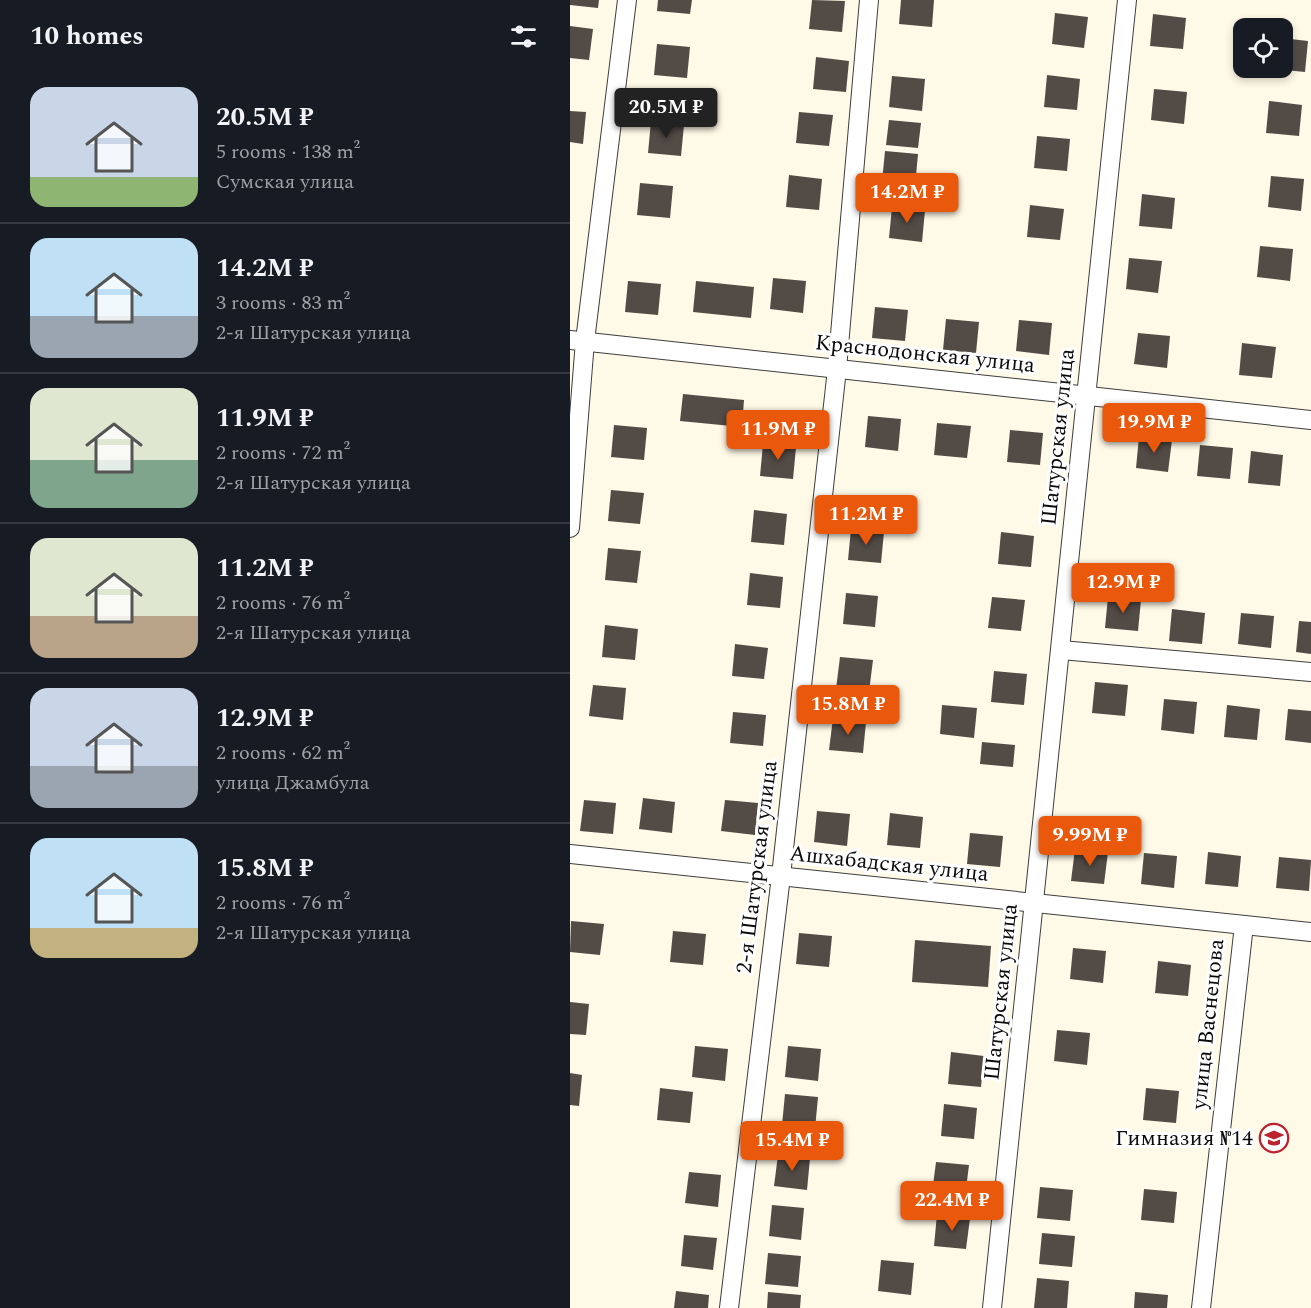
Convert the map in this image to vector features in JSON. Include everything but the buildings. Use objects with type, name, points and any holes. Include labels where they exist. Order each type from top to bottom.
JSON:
[{"type":"street","points":[[570,528],[578,341],[627,0]]},
{"type":"street","name":"2-я Шатурская улица","points":[[729,1308],[781,876],[837,369],[869,0]]},
{"type":"street","name":"Шатурская улица","points":[[992,1308],[1127,0]]},
{"type":"street","name":"Краснодонская улица","points":[[578,341],[1087,396],[1310,415]]},
{"type":"street","points":[[1061,650],[1311,672]]},
{"type":"street","name":"Ашхабадская улица","points":[[570,854],[1311,932]]},
{"type":"street","name":"улица Васнецова","points":[[1201,1308],[1244,925]]},
{"type":"place","name":"Гимназия №14","points":[[1274,1138]]}]
